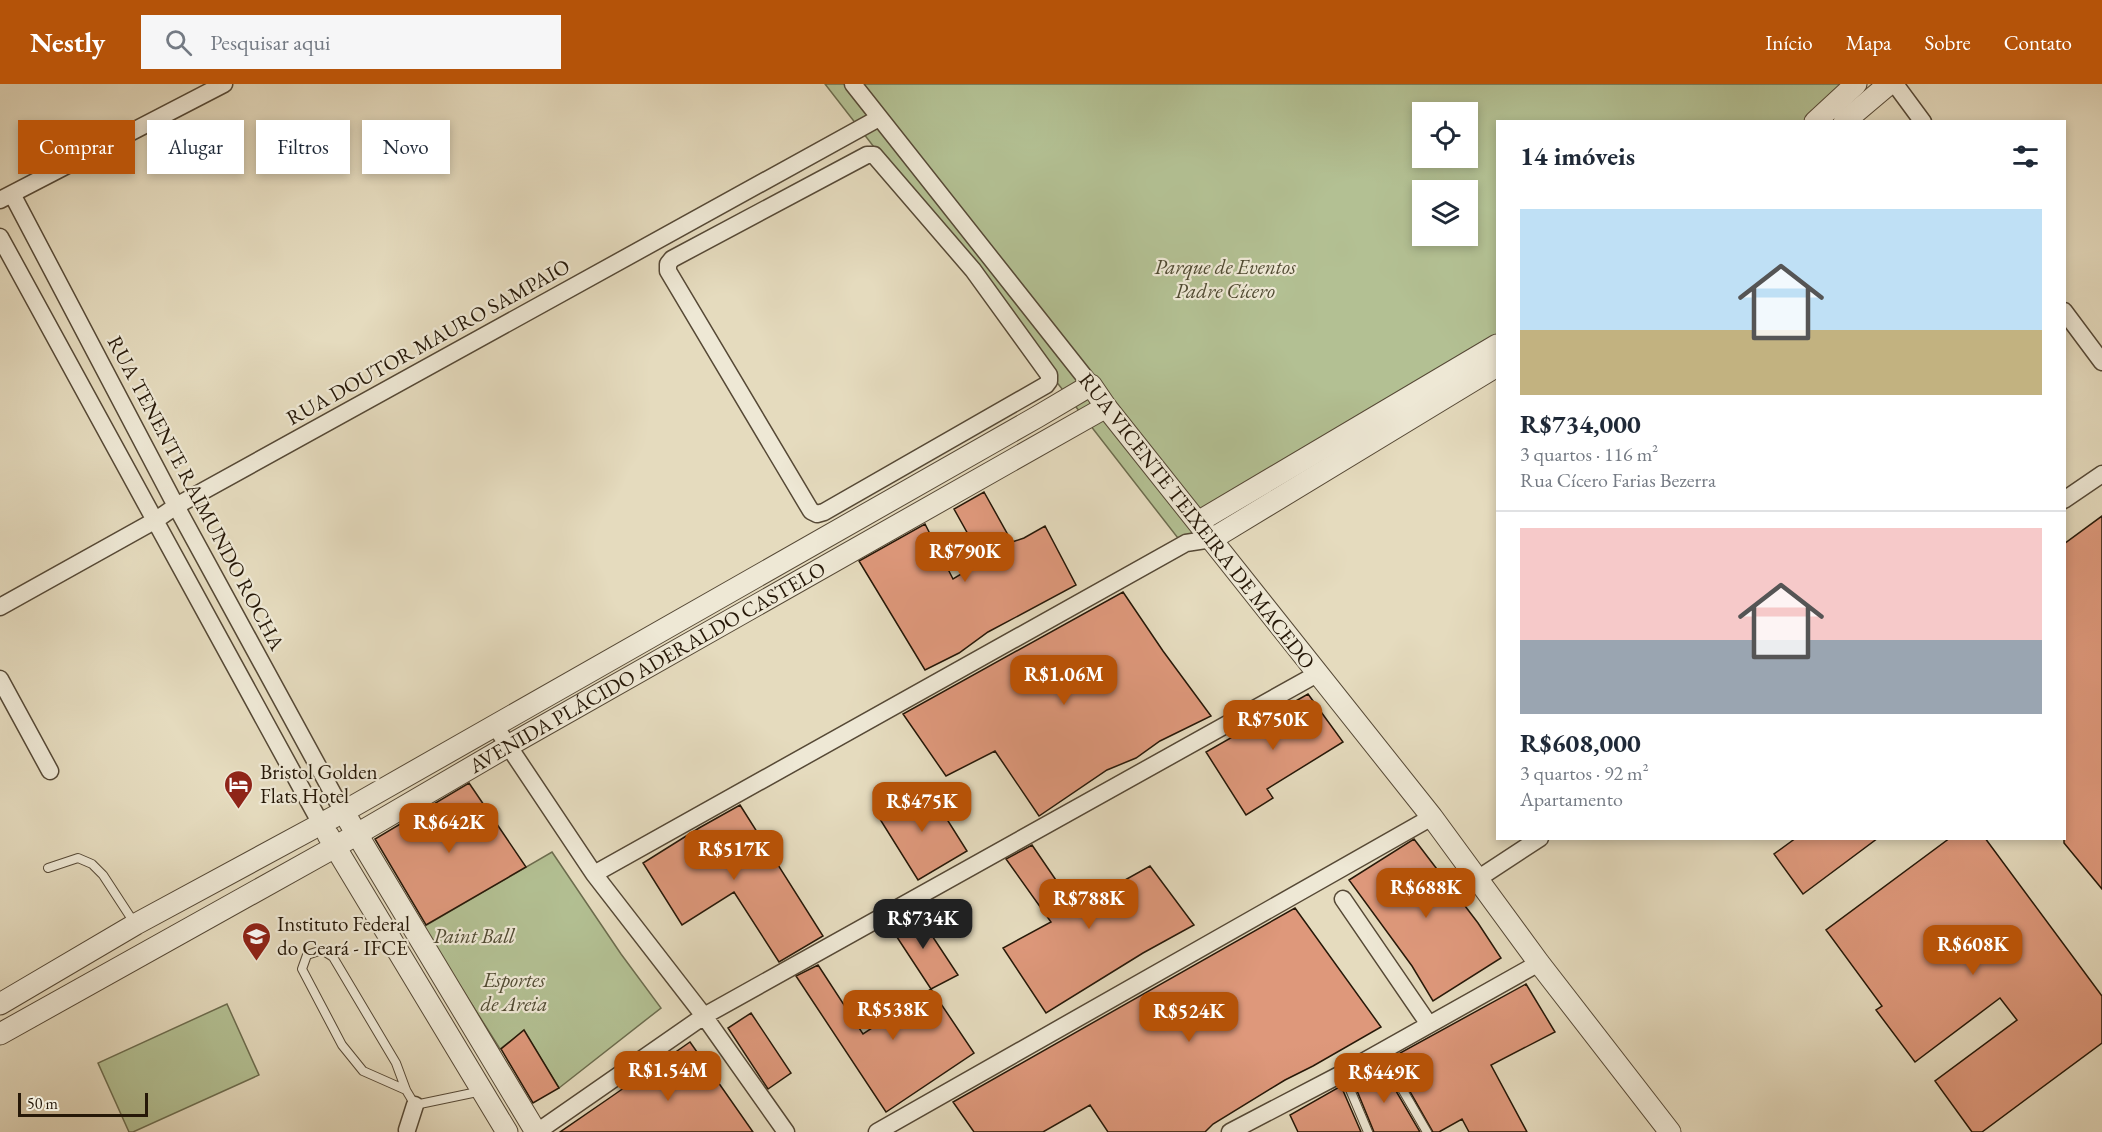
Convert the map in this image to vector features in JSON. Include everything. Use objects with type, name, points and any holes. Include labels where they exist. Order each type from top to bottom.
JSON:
[{"type":"street","points":[[6,197],[224,84]]},
{"type":"street","name":"RUA VICENTE TEIXEIRA DE MACEDO","points":[[853,84],[1432,817],[1479,878],[1539,963],[1670,1132]]},
{"type":"street","points":[[1817,120],[1856,84]]},
{"type":"street","points":[[1846,120],[1889,84]]},
{"type":"street","points":[[1895,84],[1922,120]]},
{"type":"street","name":"RUA DOUTOR MAURO SAMPAIO","points":[[0,607],[156,520],[176,506],[879,118]]},
{"type":"street","points":[[870,154],[874,155],[973,270],[1049,375],[1049,381],[1046,385],[824,513],[817,514],[811,511],[668,271],[668,264],[672,259],[870,154]]},
{"type":"street","name":"RUA TENENTE RAIMUNDO ROCHA","points":[[6,197],[343,812]]},
{"type":"street","points":[[0,237],[321,824],[507,1132]]},
{"type":"street","points":[[973,270],[991,256]]},
{"type":"street","points":[[2066,314],[2102,362]]},
{"type":"street","points":[[594,874],[1186,543],[1496,346]]},
{"type":"street","points":[[1205,530],[1496,367]]},
{"type":"street","name":"AVENIDA PLÁCIDO ADERALDO CASTELO","points":[[0,1004],[136,924],[343,812],[495,726],[1091,385]]},
{"type":"street","name":"AVENIDA PLÁCIDO ADERALDO CASTELO","points":[[0,1034],[335,847],[508,746],[1106,407]]},
{"type":"street","points":[[2066,499],[2102,474]]},
{"type":"street","points":[[833,534],[845,555]]},
{"type":"street","points":[[238,672],[260,660]]},
{"type":"street","points":[[343,812],[536,1132],[704,1016],[1317,674]]},
{"type":"street","points":[[0,679],[50,771]]},
{"type":"street","points":[[495,726],[594,874],[704,1016],[786,1132]]},
{"type":"street","points":[[877,1132],[1432,817]]},
{"type":"street","points":[[1479,878],[1537,840]]},
{"type":"street","points":[[1343,898],[1428,1023]]},
{"type":"street","points":[[1230,1132],[1343,1073],[1428,1023],[1539,963]]},
{"type":"street","points":[[407,1130],[410,1097]]},
{"type":"lane","points":[[48,868],[78,858],[92,864],[103,875],[136,924]]},
{"type":"lane","points":[[410,1097],[396,1062],[333,957],[322,950],[307,955],[302,969],[342,1045],[363,1071],[410,1097],[482,1091]]},
{"type":"lane","points":[[1380,1051],[1427,1132]]},
{"type":"lane","points":[[1343,1073],[1368,1132]]},
{"type":"green space","name":"Parque de Eventos Padre Cícero","points":[[825,84],[1854,84],[1814,120],[1496,120],[1496,346],[1216,511],[1181,542]]},
{"type":"green space","points":[[552,852],[621,954],[661,1008],[559,1088],[524,1031],[500,1049],[423,927]]},
{"type":"green space","points":[[227,1004],[259,1075],[129,1132],[98,1063]]},
{"type":"building","points":[[984,492],[1012,542],[1045,526],[1076,585],[988,632],[959,653],[925,670],[859,561],[925,524],[953,579],[983,561],[954,509]]},
{"type":"building","points":[[2102,516],[2102,889],[2064,843],[2066,840],[2066,543]]},
{"type":"building","points":[[1123,592],[1211,716],[1160,741],[1136,758],[1107,770],[1039,816],[995,751],[946,776],[903,714]]},
{"type":"building","points":[[1308,694],[1343,742],[1267,789],[1273,798],[1246,815],[1206,752]]},
{"type":"building","points":[[469,783],[526,867],[426,925],[375,839]]},
{"type":"building","points":[[926,786],[967,851],[918,880],[878,816]]},
{"type":"building","points":[[740,805],[823,936],[779,962],[734,892],[682,925],[643,863]]},
{"type":"building","points":[[1414,839],[1478,923],[1501,958],[1433,1001],[1412,966],[1349,880]]},
{"type":"building","points":[[1793,840],[1875,840],[1803,894],[1774,854]]},
{"type":"building","points":[[1947,840],[1986,840],[2102,996],[2102,1043],[1982,1132],[1972,1132],[1935,1081],[2017,1020],[2000,998],[1915,1062],[1876,1010],[1882,1006],[1826,930]]},
{"type":"building","points":[[1032,845],[1075,908],[1150,866],[1194,925],[1143,953],[1046,1013],[1003,948],[1051,922],[1006,859]]},
{"type":"building","points":[[1295,908],[1381,1027],[1285,1080],[1213,1124],[1205,1132],[1108,1132],[1090,1105],[1043,1132],[974,1132],[953,1102]]},
{"type":"building","points":[[915,910],[958,975],[931,989],[889,925]]},
{"type":"building","points":[[818,965],[863,1034],[931,989],[974,1053],[886,1112],[796,976]]},
{"type":"building","points":[[1526,984],[1555,1032],[1491,1065],[1527,1132],[1469,1132],[1462,1119],[1439,1132],[1433,1132],[1391,1058]]},
{"type":"building","points":[[751,1013],[791,1073],[768,1089],[728,1028]]},
{"type":"building","points":[[524,1030],[559,1088],[533,1103],[501,1049]]},
{"type":"building","points":[[690,1042],[753,1132],[560,1132],[608,1099]]},
{"type":"building","points":[[1382,1067],[1420,1132],[1374,1132],[1353,1081]]},
{"type":"building","points":[[1341,1086],[1361,1132],[1298,1132],[1290,1115]]},
{"type":"place","name":"Bristol Golden Flats Hotel","points":[[239,810]]},
{"type":"place","name":"Instituto Federal do Ceará - IFCE","points":[[256,962]]},
{"type":"park label","name":"Paint Ball","points":[[474,936]]},
{"type":"park label","name":"Esportes de Areia","points":[[514,992]]}]
